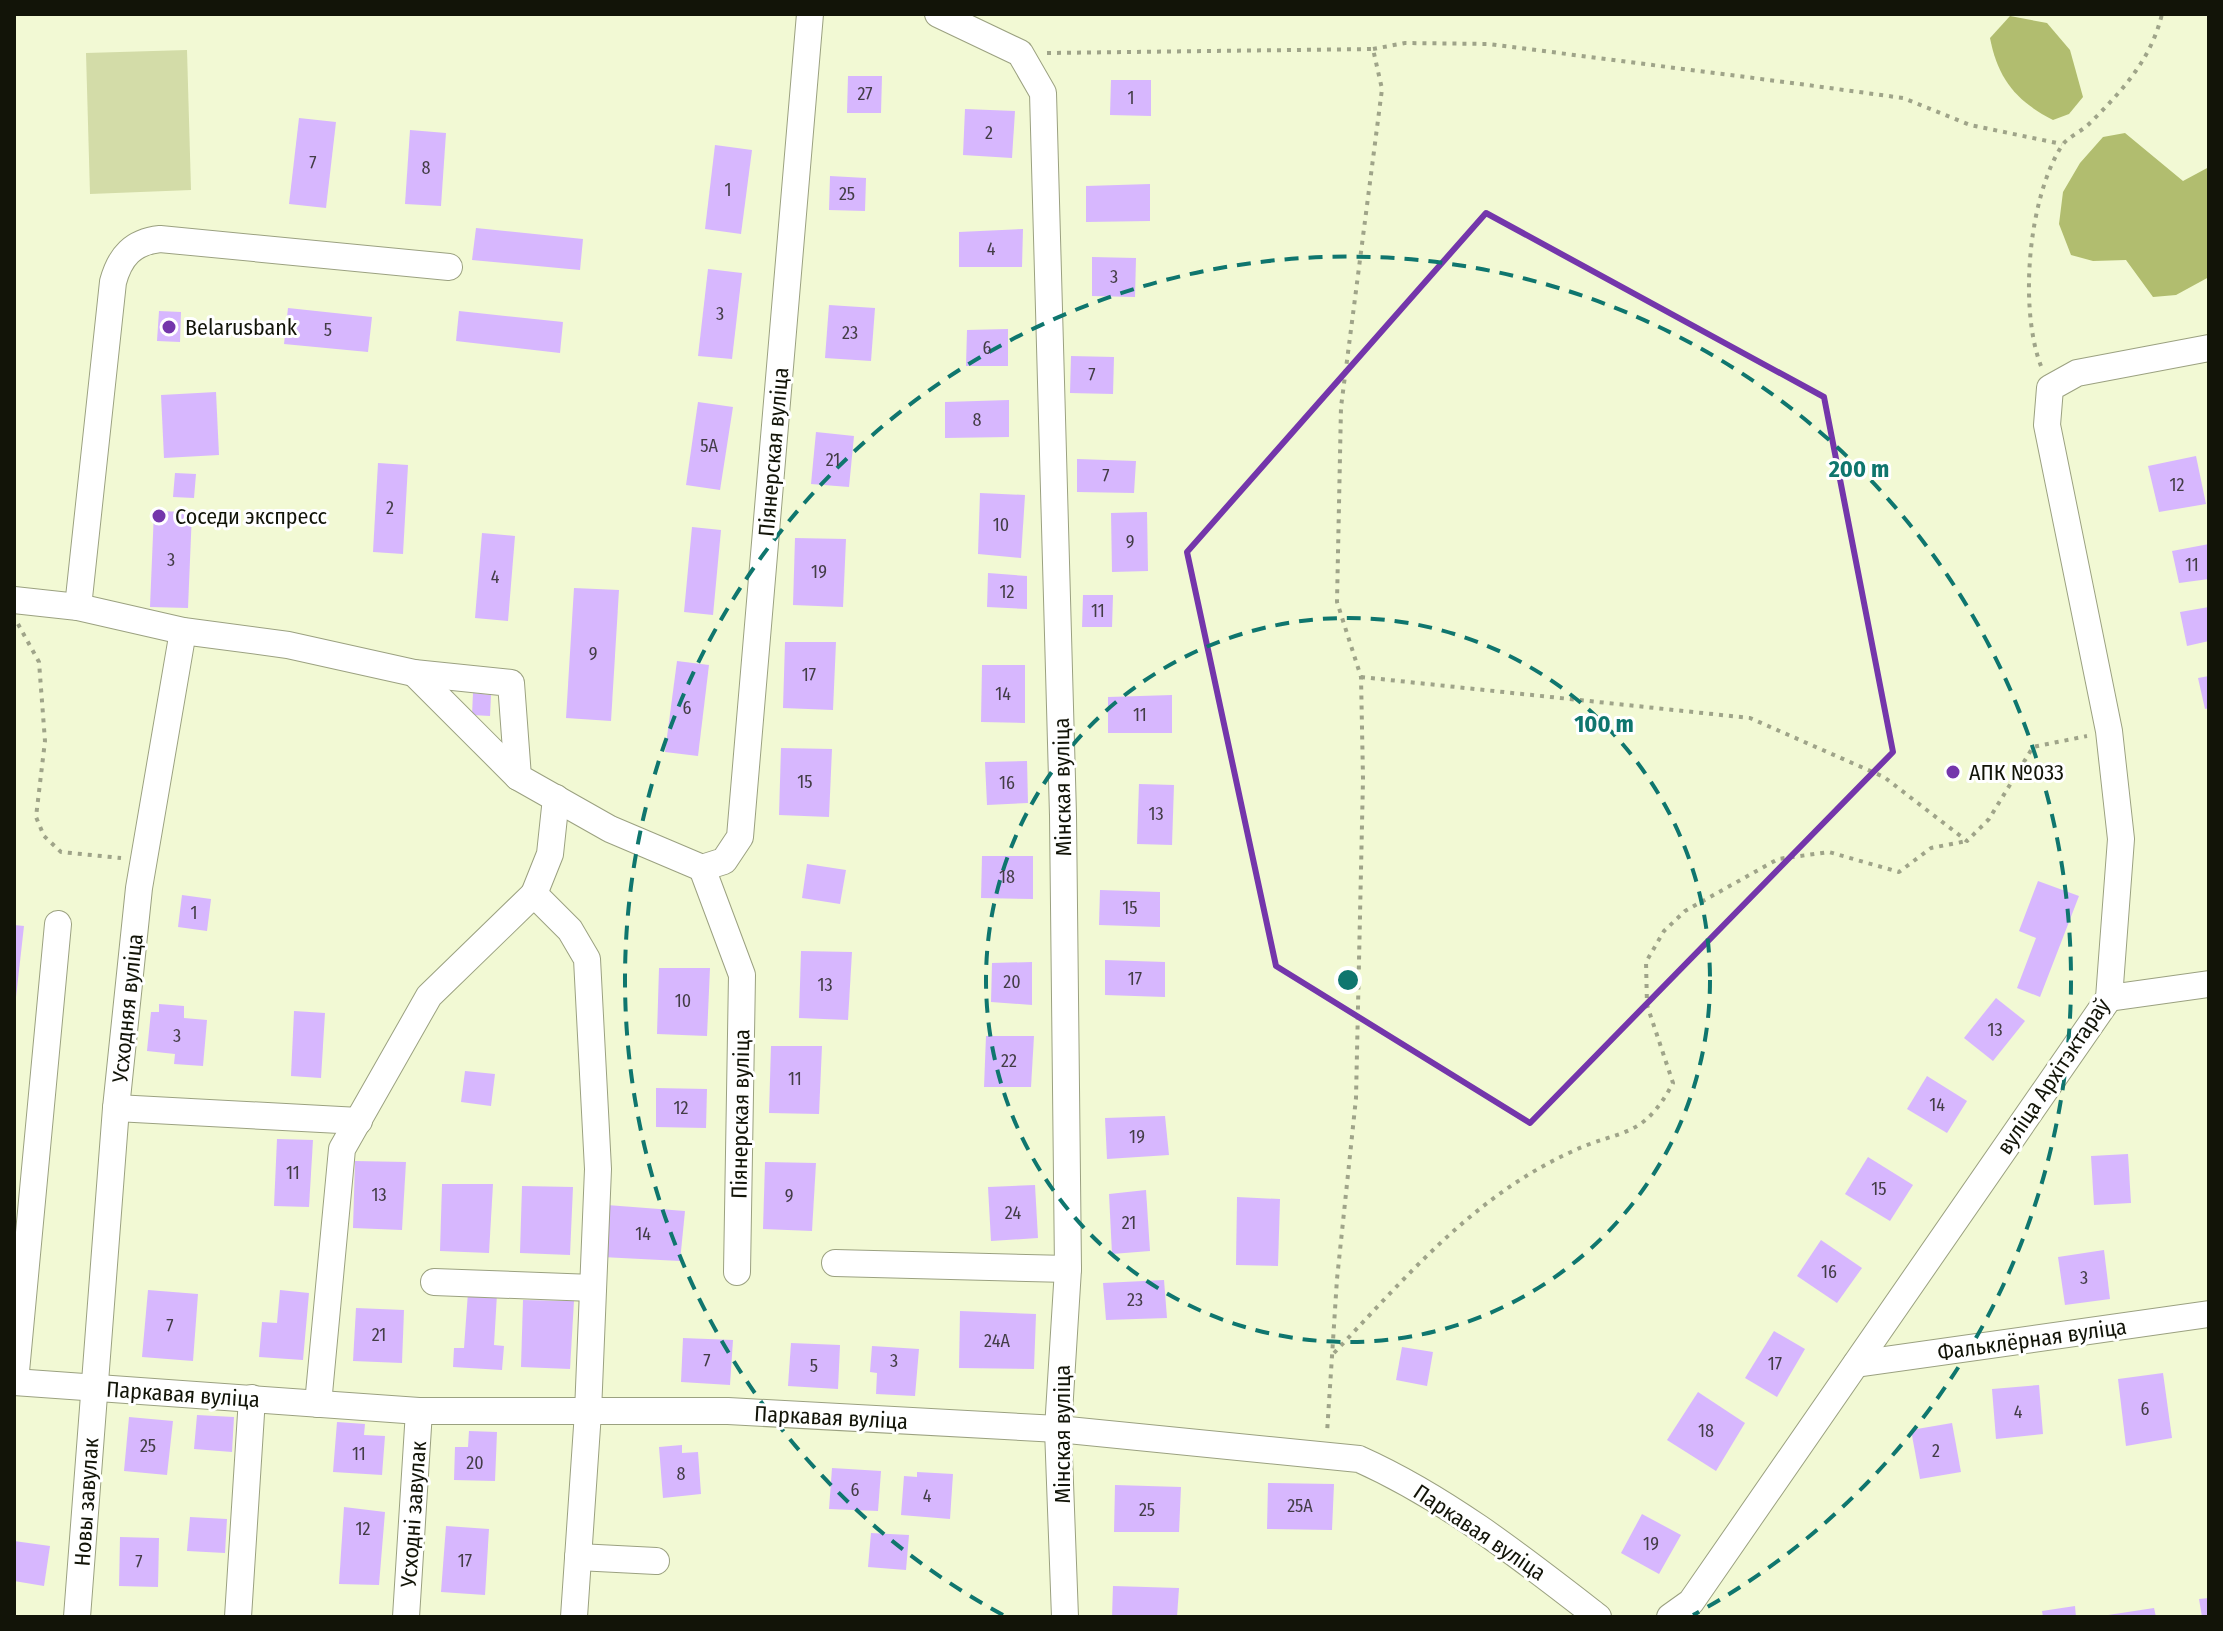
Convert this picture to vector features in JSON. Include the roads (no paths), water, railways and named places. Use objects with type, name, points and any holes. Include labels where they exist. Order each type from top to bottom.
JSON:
[{"type":"street","name":"Піянерская вуліца","points":[[737,1272],[742,975],[702,868],[724,861],[740,837],[810,14]]},
{"type":"street","name":"Мінская вуліца","points":[[938,14],[1020,53],[1043,93],[1063,815],[1068,1269],[1058,1429],[1065,1617]]},
{"type":"street","points":[[78,607],[113,282],[118,264],[130,250],[143,241],[160,239],[449,267]]},
{"type":"street","name":"вуліца Архітэктараў","points":[[1670,1617],[1691,1602],[2109,998],[2121,839],[2109,731],[2047,425],[2050,388],[2077,373],[2209,348]]},
{"type":"street","points":[[14,600],[78,607],[183,631],[288,645],[414,673],[511,683],[518,777]]},
{"type":"street","name":"Усходняя вуліца","points":[[95,1388],[116,1108],[139,888],[183,631]]},
{"type":"street","points":[[414,673],[518,777],[610,829],[702,868]]},
{"type":"street","points":[[318,1404],[342,1149],[429,996],[534,894],[550,854],[556,798]]},
{"type":"street","points":[[534,894],[570,930],[587,959],[598,1169],[588,1412],[574,1617]]},
{"type":"street","points":[[14,1382],[58,924]]},
{"type":"street","points":[[2109,998],[2209,984]]},
{"type":"street","points":[[116,1108],[359,1121]]},
{"type":"street","points":[[835,1263],[1068,1269]]},
{"type":"street","points":[[434,1282],[593,1288]]},
{"type":"street","name":"Фальклёрная вуліца","points":[[1856,1364],[2209,1314]]},
{"type":"street","name":"Паркавая вуліца","points":[[14,1382],[419,1411],[728,1411],[1058,1429],[1359,1459],[1393,1474],[1501,1542],[1598,1617]]},
{"type":"street","name":"Новы завулак","points":[[77,1617],[95,1388]]},
{"type":"street","points":[[238,1617],[252,1398]]},
{"type":"street","name":"Усходні завулак","points":[[406,1617],[419,1411]]},
{"type":"street","points":[[578,1557],[656,1561]]},
{"type":"place","name":"Belarusbank","points":[[169,327]]},
{"type":"place","name":"Соседи экспресс","points":[[159,516]]},
{"type":"place","name":"АПК №033","points":[[1953,772]]}]
